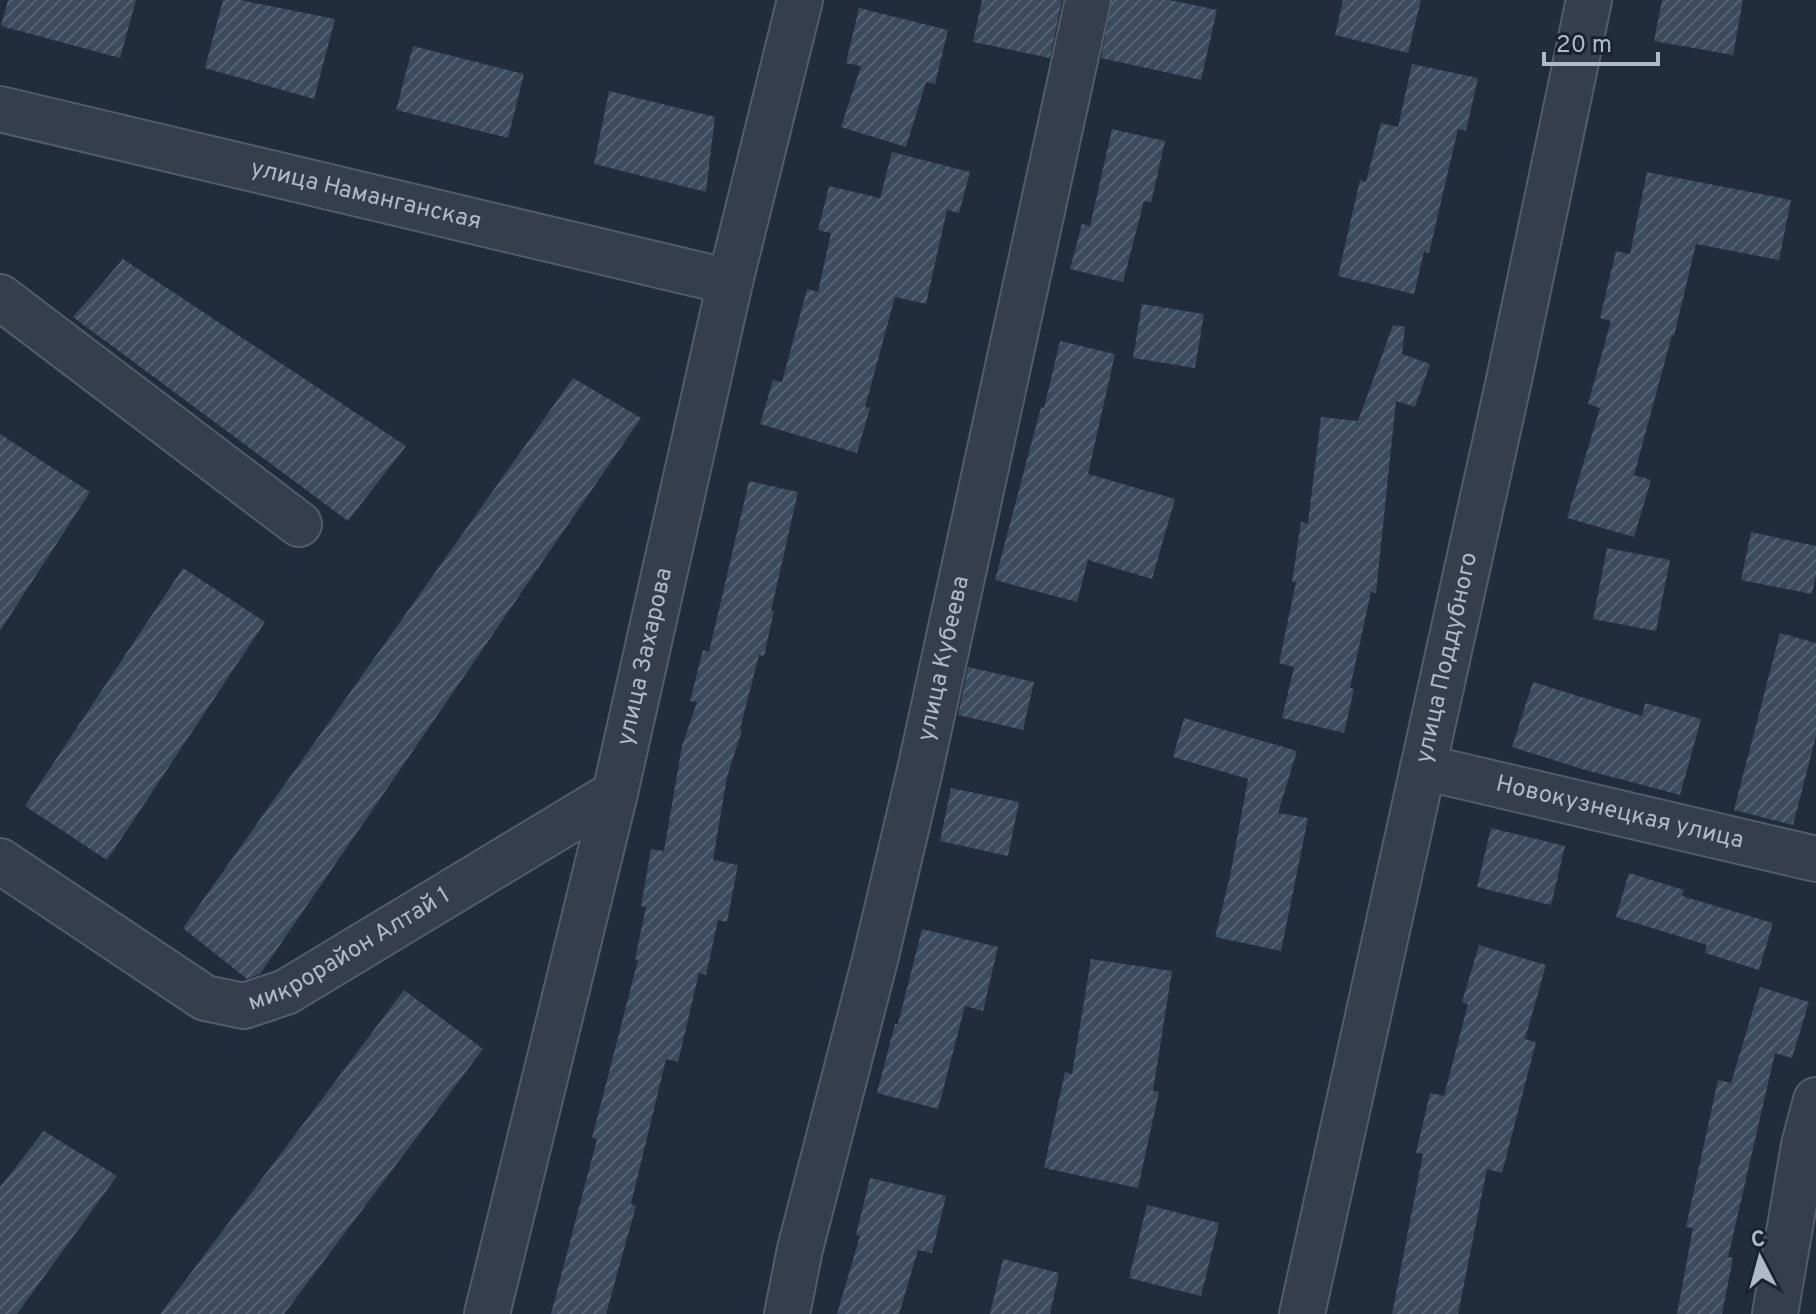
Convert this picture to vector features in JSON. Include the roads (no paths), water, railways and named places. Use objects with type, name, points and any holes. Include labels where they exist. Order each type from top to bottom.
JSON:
[{"type":"street","name":"улица Захарова","points":[[487,1314],[615,793],[730,282],[800,0]]},
{"type":"street","name":"улица Кубеева","points":[[787,1314],[800,1249],[876,956],[920,770],[1088,0]]},
{"type":"street","name":"улица Поддубного","points":[[1302,1314],[1509,380],[1589,0]]},
{"type":"street","name":"улица Наманганская","points":[[0,109],[730,282]]},
{"type":"street","points":[[0,297],[299,524]]},
{"type":"street","name":"Новокузнецкая улица","points":[[1423,767],[1814,849]]},
{"type":"street","name":"микрорайон Алтай 1","points":[[0,861],[205,998],[244,1006],[286,992],[615,793]]},
{"type":"street","points":[[1775,1314],[1804,1145],[1816,1100]]}]
